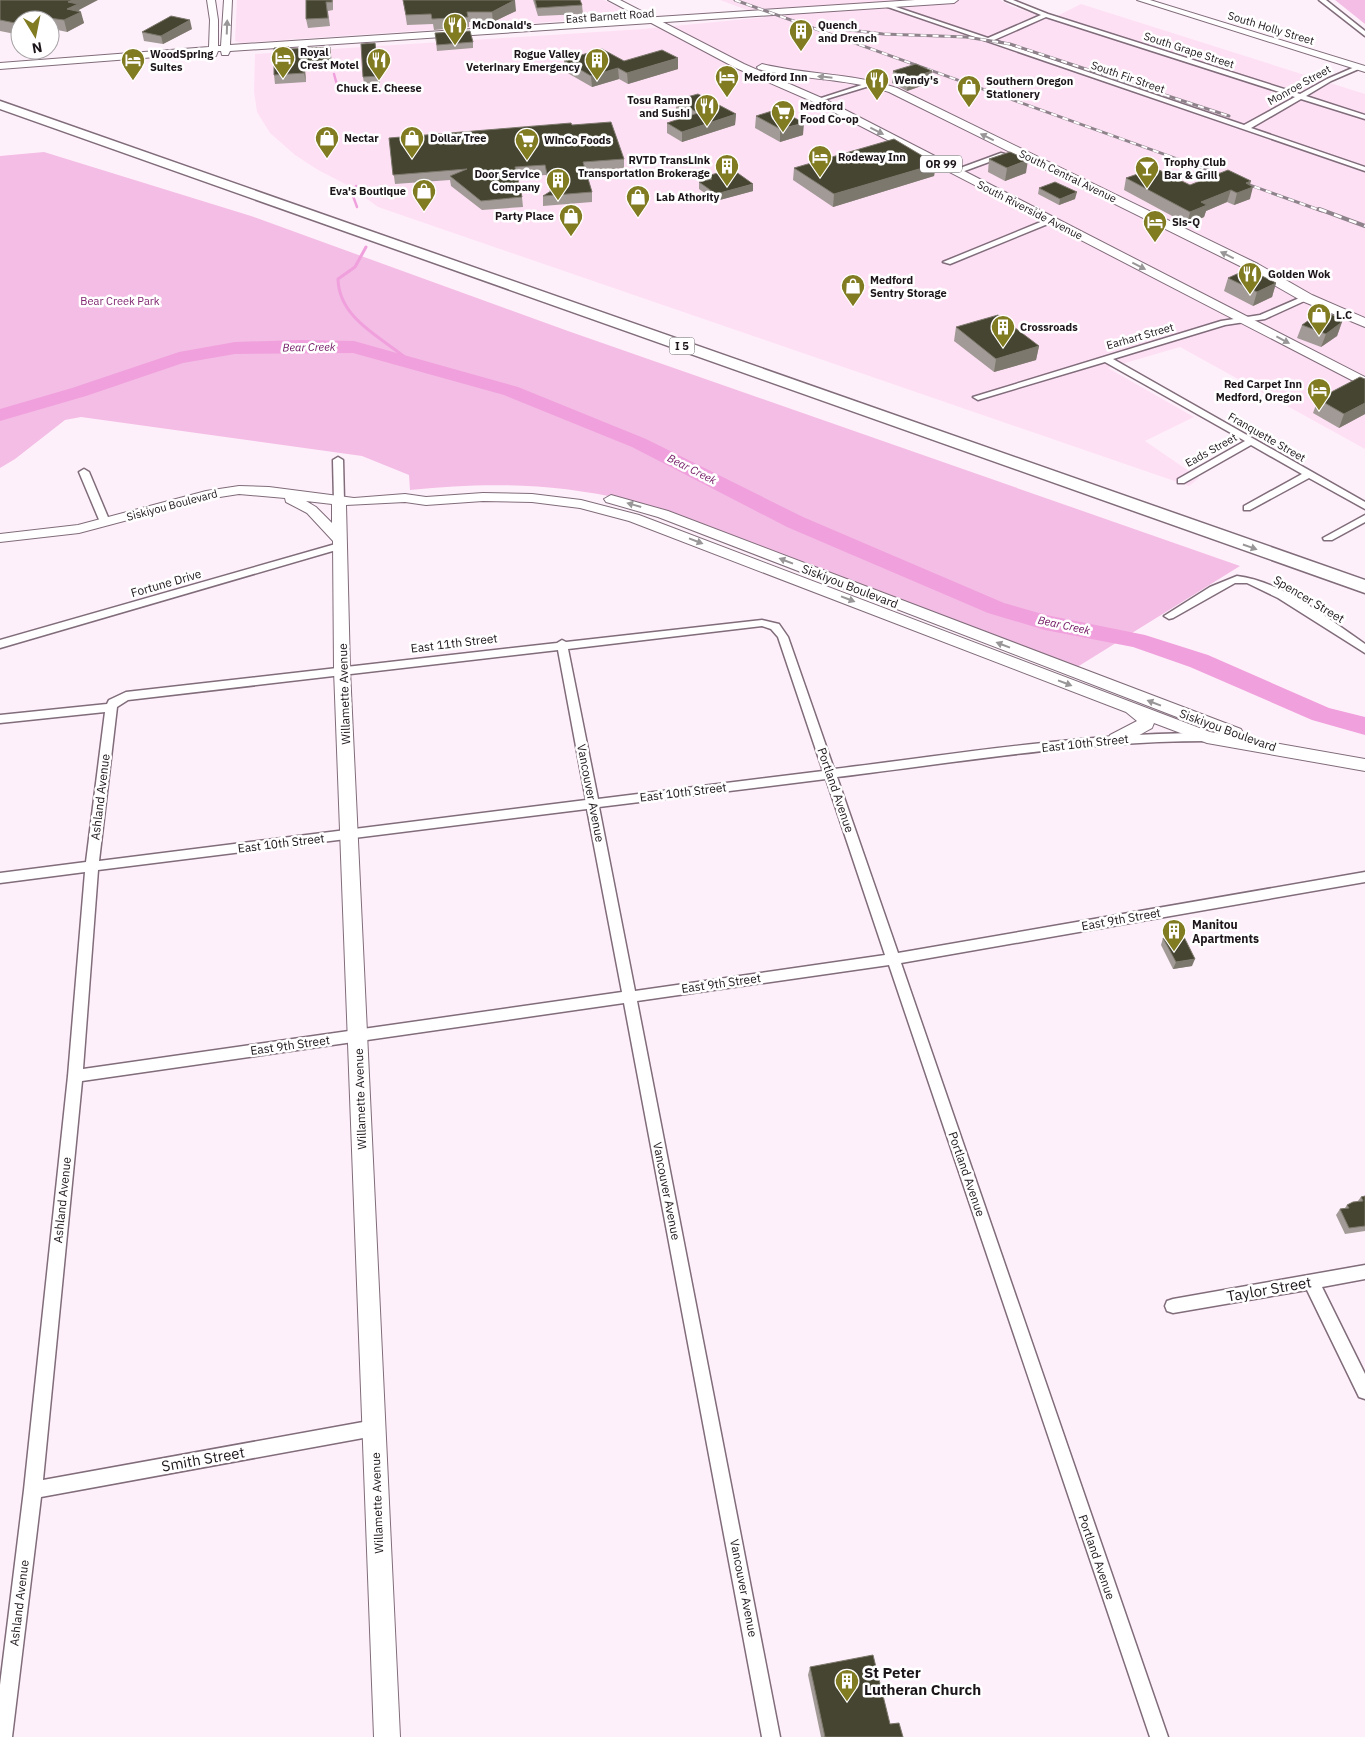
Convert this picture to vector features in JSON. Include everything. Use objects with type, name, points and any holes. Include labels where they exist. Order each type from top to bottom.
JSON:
[{"type":"highway","name":"I 5","points":[[0,97],[1365,576]]},
{"type":"highway","name":"I 5","points":[[0,105],[1365,588]]},
{"type":"main road","name":"South Riverside Avenue","points":[[613,0],[740,66],[818,100],[1365,384]]},
{"type":"main road","points":[[633,0],[670,20]]},
{"type":"main road","name":"South Central Avenue","points":[[670,20],[760,66],[795,74],[874,83],[893,90],[1261,271],[1307,298],[1365,323]]},
{"type":"main road","points":[[786,87],[779,80],[779,76],[795,74]]},
{"type":"street","points":[[211,0],[214,20],[213,52]]},
{"type":"street","points":[[226,51],[228,0]]},
{"type":"street","name":"East Barnett Road","points":[[226,51],[499,35],[670,20],[954,0]]},
{"type":"street","name":"South Grape Street","points":[[1008,0],[1046,15],[1365,117]]},
{"type":"street","name":"South Holly Street","points":[[1141,0],[1363,67]]},
{"type":"street","points":[[1322,0],[1365,34]]},
{"type":"street","name":"South Fir Street","points":[[885,5],[1365,169]]},
{"type":"street","points":[[989,40],[1046,15]]},
{"type":"street","name":"East Barnett Road","points":[[0,66],[213,52],[548,26],[655,22]]},
{"type":"street","points":[[499,35],[545,29],[549,28],[548,26]]},
{"type":"street","name":"Monroe Street","points":[[1245,128],[1350,69],[1363,67]]},
{"type":"street","points":[[818,100],[874,83]]},
{"type":"street","points":[[956,172],[1016,151]]},
{"type":"street","points":[[947,262],[1051,220]]},
{"type":"street","name":"Earhart Street","points":[[978,398],[1224,323],[1262,317],[1307,298]]},
{"type":"street","name":"Franquette Street","points":[[1105,358],[1365,506]]},
{"type":"street","name":"Eads Street","points":[[1181,481],[1252,441]]},
{"type":"street","name":"Willamette Avenue","points":[[338,460],[342,670],[387,1737]]},
{"type":"street","points":[[84,472],[105,522]]},
{"type":"street","points":[[1247,508],[1310,474]]},
{"type":"street","name":"Siskiyou Boulevard","points":[[405,498],[425,491],[498,486],[560,490],[625,502],[673,518],[1214,726],[1283,750]]},
{"type":"street","name":"Siskiyou Boulevard","points":[[0,538],[48,534],[105,522],[217,492],[239,490],[270,491],[339,501],[405,498],[426,501],[482,497],[566,501],[618,512],[1207,738]]},
{"type":"street","points":[[270,491],[312,510],[339,542]]},
{"type":"street","points":[[1328,538],[1365,518]]},
{"type":"street","name":"Fortune Drive","points":[[0,644],[339,542]]},
{"type":"street","name":"Spencer Street","points":[[1169,616],[1238,579],[1254,582],[1307,610],[1365,649]]},
{"type":"street","name":"East 11th Street","points":[[111,707],[113,703],[126,696],[562,644],[762,623]]},
{"type":"street","name":"Portland Avenue","points":[[762,623],[777,627],[783,637],[1159,1737]]},
{"type":"street","name":"Vancouver Avenue","points":[[562,644],[771,1737]]},
{"type":"street","points":[[0,719],[111,707]]},
{"type":"street","name":"Ashland Avenue","points":[[3,1737],[33,1490],[75,1076],[92,866],[111,707]]},
{"type":"street","points":[[1116,739],[1146,724],[1141,715],[1132,709]]},
{"type":"street","name":"East 10th Street","points":[[0,878],[1116,739],[1207,738],[1365,765]]},
{"type":"street","name":"East 9th Street","points":[[75,1076],[894,959],[1365,877]]},
{"type":"street","name":"Taylor Street","points":[[1173,1306],[1365,1272]]},
{"type":"street","points":[[1311,1282],[1365,1391]]},
{"type":"street","name":"Smith Street","points":[[33,1490],[374,1428]]},
{"type":"shaded area","points":[[237,0],[604,0],[636,16],[241,43],[235,41]]},
{"type":"shaded area","points":[[720,0],[1000,0],[1011,6],[1051,19],[1081,4],[1365,94],[1365,449],[1180,347],[1108,368],[1194,417],[1145,441],[1199,478],[1189,486],[378,207],[349,186],[318,170],[295,155],[270,133],[257,112],[254,92],[255,54],[643,29],[766,17]]},
{"type":"green space","points":[[1335,0],[1365,0],[1365,24]]},
{"type":"green space","name":"Bear Creek Park","points":[[44,152],[251,216],[568,331],[1240,566],[1074,669],[628,500],[600,494],[546,487],[493,485],[410,490],[409,475],[362,456],[81,417],[65,420],[15,459],[0,468],[0,156]]},
{"type":"building","points":[[0,0],[73,0],[68,2],[78,4],[67,9],[81,12],[64,20],[60,19],[60,10],[10,10],[10,22],[0,20]]},
{"type":"building","points":[[306,0],[332,0],[332,2],[326,2],[328,18],[306,19]]},
{"type":"building","points":[[403,0],[515,0],[492,12],[467,12],[468,17],[432,19],[431,14],[406,15]]},
{"type":"building","points":[[535,0],[580,0],[582,5],[537,8]]},
{"type":"building","points":[[171,16],[190,20],[161,36],[142,32]]},
{"type":"building","points":[[470,31],[473,42],[437,45],[435,33]]},
{"type":"building","points":[[375,43],[379,76],[363,77],[361,44]]},
{"type":"building","points":[[289,47],[289,49],[330,47],[330,60],[304,62],[304,73],[274,75],[274,48]]},
{"type":"building","points":[[602,49],[624,61],[662,50],[678,58],[627,73],[618,68],[591,76],[564,60]]},
{"type":"building","points":[[916,64],[932,71],[908,79],[893,71]]},
{"type":"building","points":[[698,94],[736,114],[682,132],[667,123],[698,113],[676,100]]},
{"type":"building","points":[[772,111],[776,113],[782,111],[804,123],[780,129],[756,116]]},
{"type":"building","points":[[611,122],[624,159],[583,162],[592,192],[543,196],[551,191],[545,165],[515,167],[522,197],[481,201],[450,176],[467,169],[393,175],[389,138],[571,123],[572,125]]},
{"type":"building","points":[[894,139],[936,164],[834,194],[794,168]]},
{"type":"building","points":[[1010,152],[1028,160],[1007,168],[989,159]]},
{"type":"building","points":[[1155,168],[1190,185],[1228,170],[1251,181],[1246,183],[1253,187],[1237,193],[1231,190],[1201,202],[1207,205],[1190,212],[1126,178]]},
{"type":"building","points":[[732,169],[753,184],[716,194],[699,182],[712,179],[707,176]]},
{"type":"building","points":[[1055,182],[1077,192],[1060,199],[1039,188]]},
{"type":"building","points":[[1248,269],[1276,283],[1257,292],[1228,278]]},
{"type":"building","points":[[1322,311],[1343,319],[1340,322],[1342,322],[1326,334],[1302,325]]},
{"type":"building","points":[[998,315],[1039,346],[996,359],[956,327]]},
{"type":"building","points":[[1360,377],[1365,379],[1365,403],[1344,414],[1318,399]]},
{"type":"building","points":[[1183,935],[1195,959],[1176,962],[1163,938]]},
{"type":"building","points":[[1365,1196],[1365,1226],[1349,1228],[1340,1209],[1349,1208],[1347,1205],[1353,1202],[1363,1201],[1361,1197]]},
{"type":"building","name":"St Peter Lutheran Church","points":[[873,1655],[890,1724],[899,1723],[903,1737],[825,1737],[810,1667]]},
{"type":"waterway","points":[[334,74],[337,85]]},
{"type":"waterway","points":[[356,186],[353,196],[357,207]]},
{"type":"waterway","points":[[366,247],[355,267],[338,279],[340,294],[355,318],[413,364]]},
{"type":"waterway","name":"Bear Creek","points":[[0,415],[79,392],[179,358],[235,348],[354,347],[511,391],[639,443],[795,522],[996,608],[1045,622],[1137,640],[1199,661],[1321,714],[1365,726]]},
{"type":"railway","points":[[735,0],[1322,211]]},
{"type":"railway","points":[[825,27],[883,34],[966,37],[1010,44],[1229,116]]},
{"type":"railway","points":[[1319,209],[1365,226]]},
{"type":"place","name":"McDonald's","points":[[455,46]]},
{"type":"place","name":"Quench and Drench","points":[[801,52]]},
{"type":"place","name":"Royal Crest Motel","points":[[283,79]]},
{"type":"place","name":"WoodSpring Suites","points":[[133,81]]},
{"type":"place","name":"Chuck E. Cheese","points":[[379,81]]},
{"type":"place","name":"Rogue Valley Veterinary Emergency","points":[[597,81]]},
{"type":"place","name":"Medford Inn","points":[[727,98]]},
{"type":"place","name":"Wendy's","points":[[877,101]]},
{"type":"place","name":"Southern Oregon Stationery","points":[[969,108]]},
{"type":"place","name":"Tosu Ramen and Sushi","points":[[707,127]]},
{"type":"place","name":"Medford Food Co-op","points":[[783,133]]},
{"type":"place","name":"Nectar","points":[[327,159]]},
{"type":"place","name":"Dollar Tree","points":[[412,159]]},
{"type":"place","name":"WinCo Foods","points":[[527,161]]},
{"type":"place","name":"Rodeway Inn","points":[[820,178]]},
{"type":"place","name":"RVTD TransLink Transportation Brokerage","points":[[727,187]]},
{"type":"place","name":"Trophy Club Bar & Grill","points":[[1147,189]]},
{"type":"place","name":"Door Service Company","points":[[558,201]]},
{"type":"place","name":"Eva's Boutique","points":[[424,212]]},
{"type":"place","name":"Lab Athority","points":[[638,218]]},
{"type":"place","name":"Party Place","points":[[571,237]]},
{"type":"place","name":"Sis-Q","points":[[1155,243]]},
{"type":"place","name":"Golden Wok","points":[[1250,295]]},
{"type":"place","name":"Medford Sentry Storage","points":[[853,307]]},
{"type":"place","name":"L.C","points":[[1319,336]]},
{"type":"place","name":"Crossroads","points":[[1003,348]]},
{"type":"place","name":"Red Carpet Inn Medford, Oregon","points":[[1319,411]]},
{"type":"place","name":"Manitou Apartments","points":[[1174,952]]},
{"type":"place","name":"St Peter Lutheran Church","points":[[847,1702]]}]
